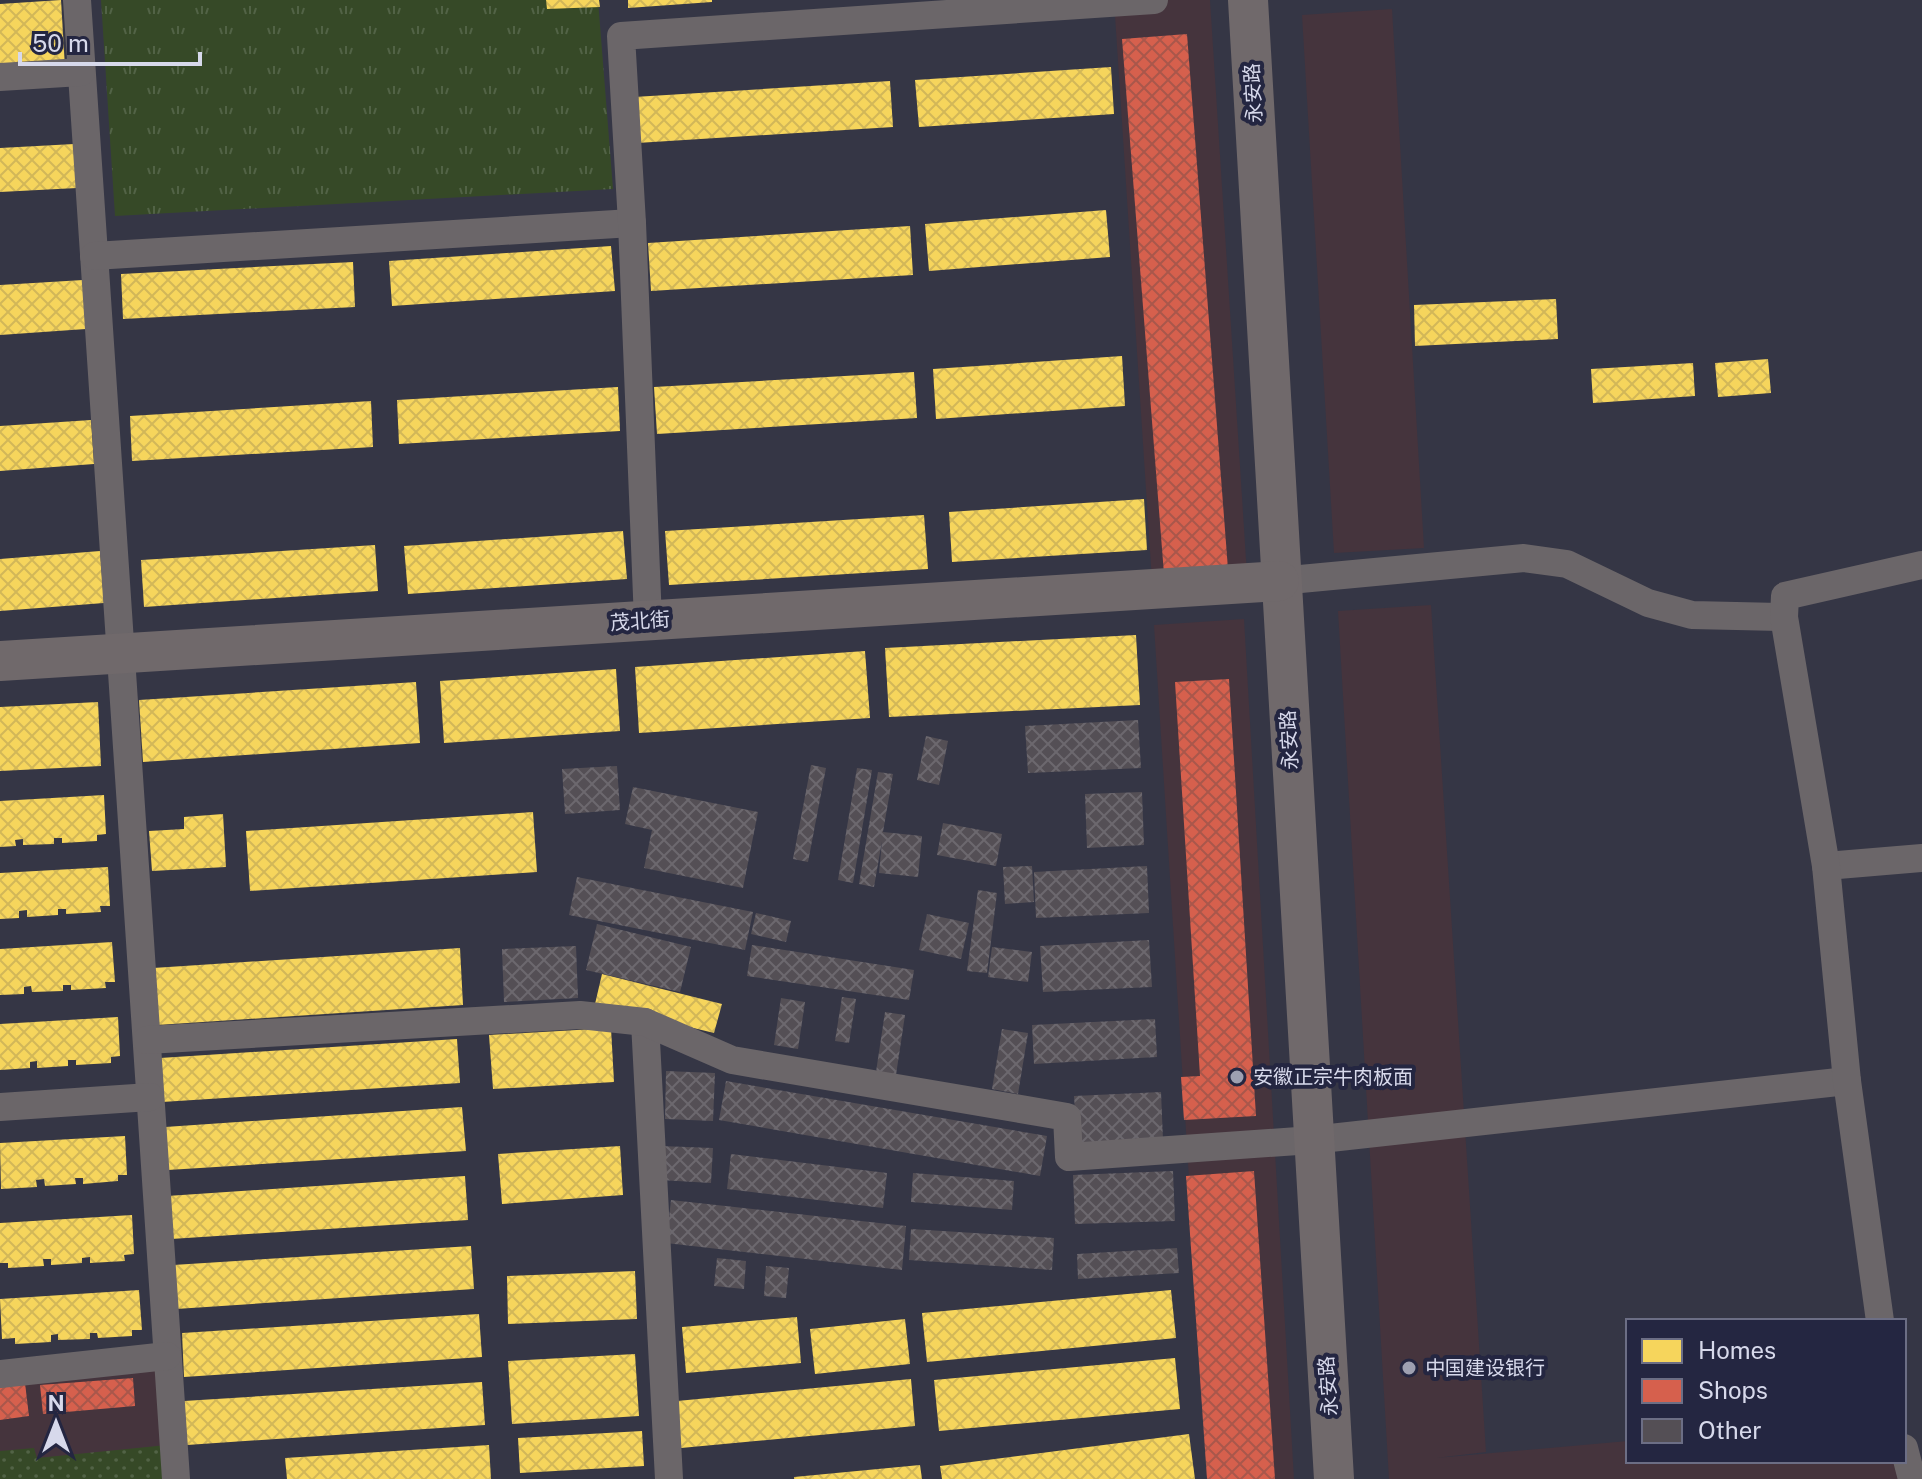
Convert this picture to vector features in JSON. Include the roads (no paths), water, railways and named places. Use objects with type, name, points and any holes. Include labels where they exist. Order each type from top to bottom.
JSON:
[{"type":"street","points":[[77,0],[176,1479]]},
{"type":"street","points":[[648,621],[621,36],[1154,0]]},
{"type":"street","name":"永安路","points":[[1248,0],[1279,581],[1334,1479]]},
{"type":"street","points":[[0,77],[81,72]]},
{"type":"street","points":[[94,256],[632,223]]},
{"type":"street","points":[[1279,581],[1524,558],[1567,564],[1648,603],[1692,615],[1784,617]]},
{"type":"street","points":[[1880,1319],[1847,1081],[1826,866],[1784,617],[1785,596],[1922,565]]},
{"type":"street","name":"茂北街","points":[[0,661],[1279,581]]},
{"type":"street","points":[[1826,866],[1922,858]]},
{"type":"street","points":[[147,1040],[580,1015],[645,1022],[732,1060],[1067,1117],[1069,1157],[1312,1140],[1847,1081]]},
{"type":"street","points":[[645,1022],[669,1479]]},
{"type":"street","points":[[0,1107],[150,1097]]},
{"type":"street","points":[[0,1374],[167,1356]]},
{"type":"street","points":[[1906,1456],[1912,1479]]},
{"type":"place","name":"安徽正宗牛肉板面","points":[[1237,1077]]},
{"type":"place","name":"中国建设银行","points":[[1409,1368]]}]
